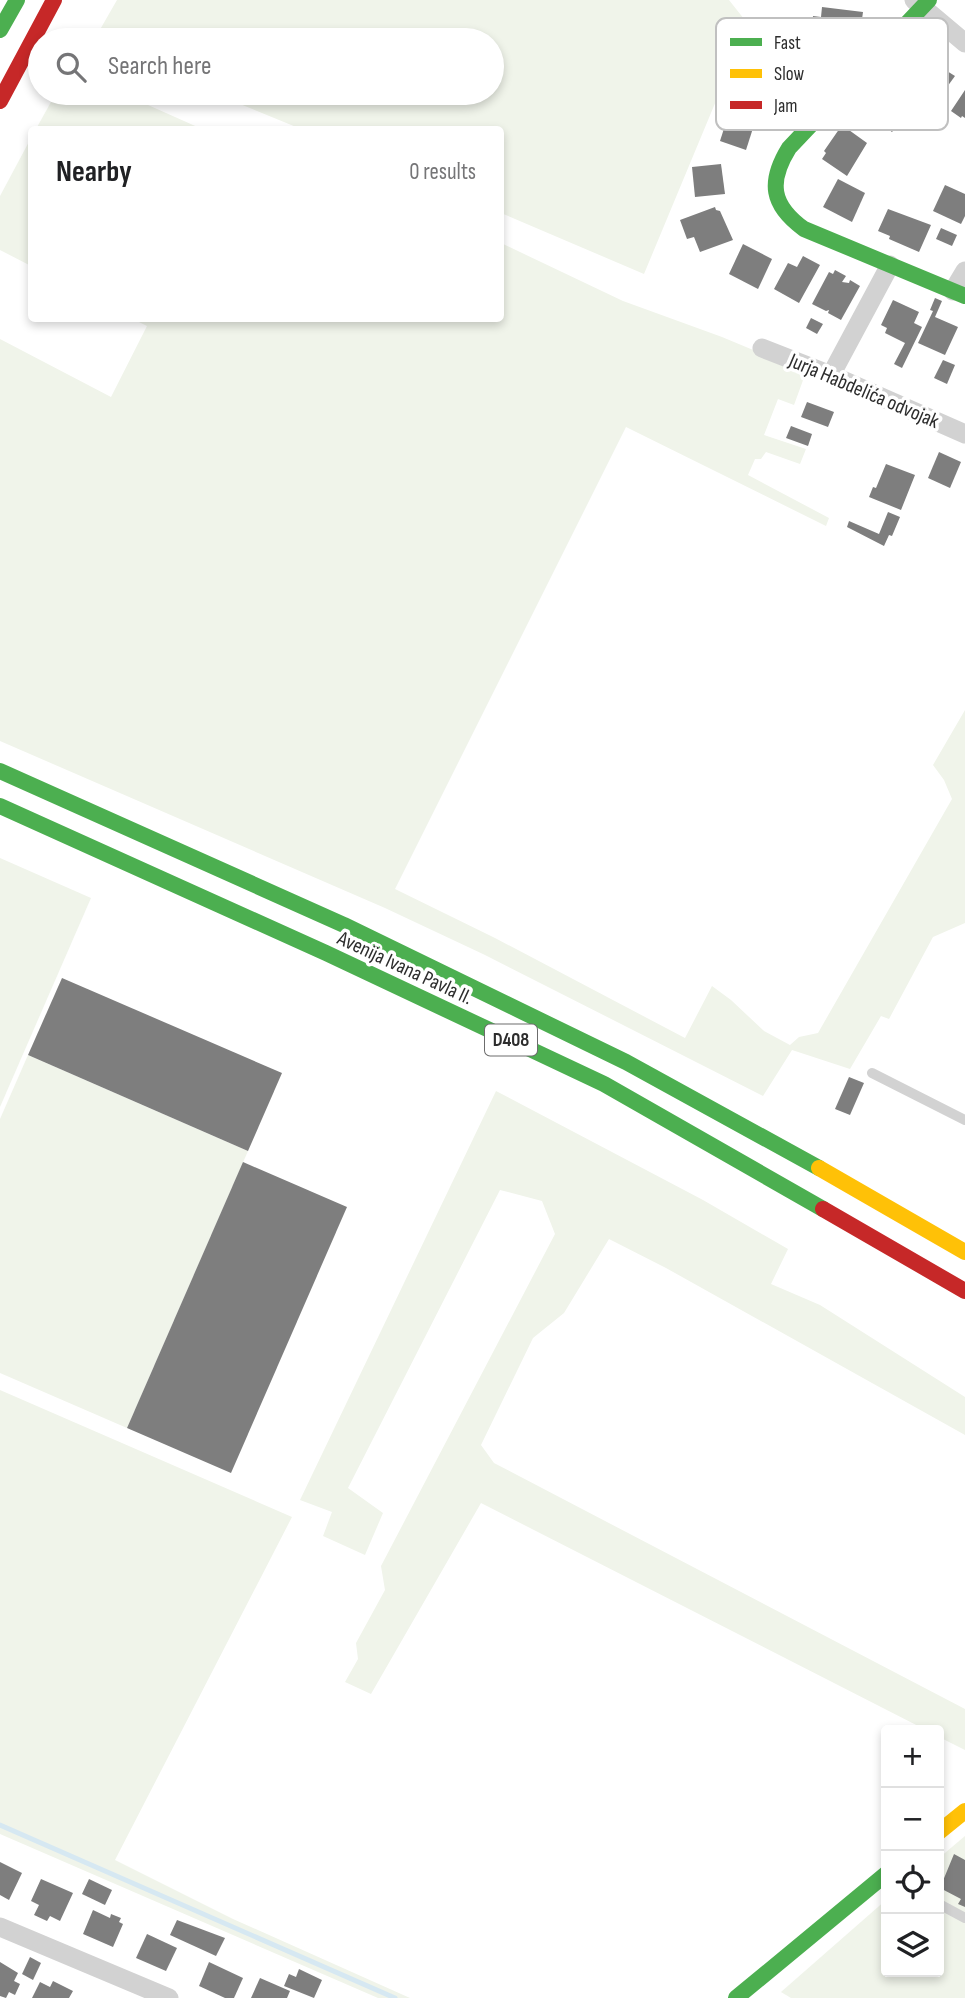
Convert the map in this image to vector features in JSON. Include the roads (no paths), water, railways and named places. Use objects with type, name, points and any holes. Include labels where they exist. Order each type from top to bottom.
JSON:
[{"type":"main road","points":[[0,30],[17,0]]},
{"type":"main road","points":[[39,28],[54,0]]},
{"type":"main road","points":[[907,18],[921,3]]},
{"type":"main road","points":[[0,102],[28,49]]},
{"type":"main road","points":[[805,130],[789,148],[775,173],[778,202],[787,216],[794,223],[819,236],[959,293]]},
{"type":"main road","name":"Avenija Ivana Pavla II.","points":[[0,771],[344,925],[626,1062],[965,1252]]},
{"type":"main road","name":"Avenija Ivana Pavla II.","points":[[0,806],[326,953],[604,1084],[965,1291]]},
{"type":"main road","points":[[944,1828],[965,1811]]},
{"type":"main road","points":[[736,1998],[881,1878]]},
{"type":"street","points":[[921,3],[938,18]]},
{"type":"street","points":[[948,28],[965,43]]},
{"type":"street","points":[[831,375],[890,264]]},
{"type":"street","points":[[959,293],[965,271]]},
{"type":"street","name":"Jurja Habdelića odvojak","points":[[762,348],[965,434]]},
{"type":"street","points":[[0,1927],[169,1998]]},
{"type":"lane","points":[[872,1073],[965,1120]]},
{"type":"lane","points":[[944,1907],[965,1918]]},
{"type":"waterway","points":[[0,1825],[395,1998]]}]
